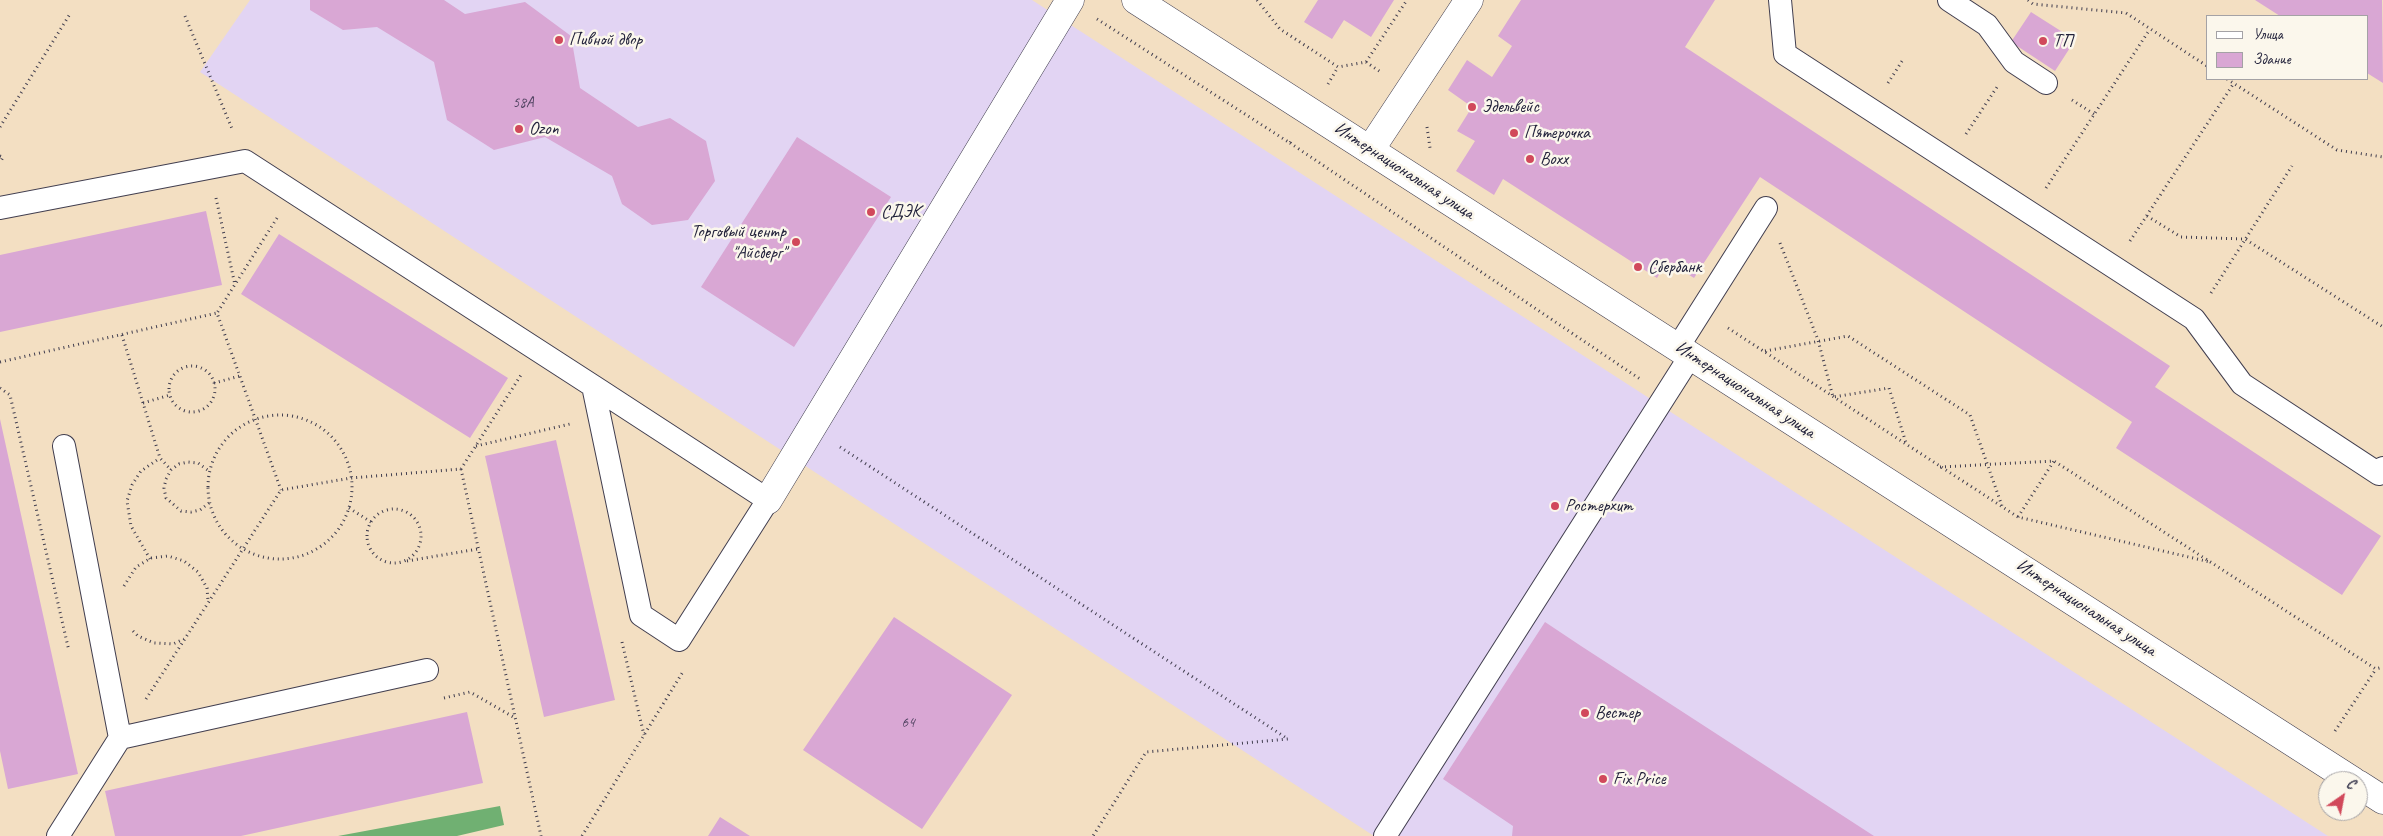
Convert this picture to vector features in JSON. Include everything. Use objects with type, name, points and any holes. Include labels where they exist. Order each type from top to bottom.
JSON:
[{"type":"main road","points":[[768,500],[1070,0]]},
{"type":"main road","name":"Интернациональная улица","points":[[1136,0],[2338,771]]},
{"type":"main road","points":[[1370,150],[1469,0]]},
{"type":"main road","points":[[2368,790],[2383,800]]},
{"type":"lane","points":[[1780,0],[1785,54],[2194,319],[2242,384],[2379,474],[2383,468]]},
{"type":"lane","points":[[1949,0],[1987,25],[2014,62],[2046,83]]},
{"type":"lane","points":[[0,208],[244,161],[593,386],[768,500],[679,640],[641,615],[593,386]]},
{"type":"lane","points":[[1385,836],[1665,396],[1701,311],[1766,208]]},
{"type":"lane","points":[[58,836],[120,738],[64,446]]},
{"type":"lane","points":[[120,738],[427,670]]},
{"type":"path","points":[[1257,0],[1280,29],[1338,67],[1366,62],[1424,101],[1431,149]]},
{"type":"path","points":[[1366,62],[1407,0]]},
{"type":"path","points":[[2028,0],[2034,4],[2126,13],[2206,65]]},
{"type":"path","points":[[0,127],[70,14]]},
{"type":"path","points":[[185,16],[244,161]]},
{"type":"path","points":[[1096,19],[1290,143],[1665,396]]},
{"type":"path","points":[[2046,188],[2150,29]]},
{"type":"path","points":[[1886,87],[1904,58]]},
{"type":"path","points":[[1965,136],[2014,62]]},
{"type":"path","points":[[1324,91],[1338,67]]},
{"type":"path","points":[[2229,80],[2337,150],[2383,157]]},
{"type":"path","points":[[2130,242],[2234,83]]},
{"type":"path","points":[[1290,143],[1294,137]]},
{"type":"path","points":[[0,156],[3,157],[0,163]]},
{"type":"path","points":[[2209,297],[2292,166]]},
{"type":"path","points":[[215,192],[235,286]]},
{"type":"path","points":[[1766,208],[1818,340],[1833,397]]},
{"type":"path","points":[[0,362],[217,313],[281,212]]},
{"type":"path","points":[[2147,216],[2181,237],[2245,239],[2383,327]]},
{"type":"path","points":[[1701,311],[2018,517],[2210,562]]},
{"type":"path","points":[[217,313],[281,490]]},
{"type":"path","points":[[122,335],[160,458],[171,470]]},
{"type":"path","points":[[1764,352],[1818,340],[1848,336],[1970,415],[2002,506]]},
{"type":"path","points":[[189,366],[199,367],[207,372],[214,383],[214,396],[211,403],[204,409],[196,412],[178,408],[170,395],[169,384],[174,375],[181,369],[189,366]]},
{"type":"path","points":[[525,369],[460,469],[541,836]]},
{"type":"path","points":[[214,383],[240,376]]},
{"type":"path","points":[[0,388],[10,395],[71,661]]},
{"type":"path","points":[[1833,397],[1889,388],[1906,444]]},
{"type":"path","points":[[143,403],[170,395]]},
{"type":"path","points":[[290,414],[317,424],[338,442],[350,468],[352,496],[344,523],[325,545],[299,558],[270,559],[243,550],[221,530],[209,503],[209,472],[218,448],[237,428],[256,418],[262,415],[290,414]]},
{"type":"path","points":[[475,446],[570,424]]},
{"type":"path","points":[[835,444],[1288,739],[1146,752],[1093,836]]},
{"type":"path","points":[[150,559],[131,526],[127,501],[132,485],[140,471],[160,458]]},
{"type":"path","points":[[2018,517],[2054,461]]},
{"type":"path","points":[[1940,467],[2054,461],[2376,669]]},
{"type":"path","points":[[209,472],[198,464],[188,462],[179,464],[171,470],[166,478],[164,488],[166,498],[172,506],[181,511],[191,512],[200,510],[209,503]]},
{"type":"path","points":[[120,738],[281,490],[351,478],[460,469]]},
{"type":"path","points":[[348,508],[371,522]]},
{"type":"path","points":[[401,562],[411,557],[418,549],[421,539],[420,528],[415,519],[407,512],[397,509],[387,510],[378,514],[371,522],[367,532],[372,552],[381,559],[401,562],[478,548]]},
{"type":"path","points":[[121,594],[125,580],[136,567],[150,559],[168,556],[184,561],[198,572],[207,588],[208,603]]},
{"type":"path","points":[[127,624],[138,636],[154,644],[173,644],[185,639]]},
{"type":"path","points":[[2332,736],[2376,669],[2383,667]]},
{"type":"path","points":[[582,836],[686,668]]},
{"type":"path","points":[[442,698],[470,692],[515,718]]},
{"type":"shaded area","points":[[250,0],[1032,0],[2328,836],[1374,836],[200,72]]},
{"type":"green space","points":[[500,806],[504,825],[457,836],[338,836]]},
{"type":"building","points":[[310,0],[444,0],[465,14],[525,2],[571,36],[580,88],[638,127],[670,118],[706,141],[715,181],[688,220],[652,225],[622,204],[612,176],[545,137],[494,150],[447,120],[434,62],[377,27],[343,30],[310,10]]},
{"type":"building","points":[[1318,0],[1394,0],[1371,37],[1344,20],[1332,39],[1304,22]]},
{"type":"building","points":[[1521,0],[1715,0],[1685,47],[2170,366],[2155,387],[2381,536],[2342,595],[2116,448],[2132,422],[1760,177],[1694,278],[1667,261],[1657,278],[1503,179],[1494,195],[1456,171],[1475,141],[1457,131],[1472,107],[1448,90],[1467,60],[1492,77],[1512,46],[1498,36]]},
{"type":"building","points":[[2255,0],[2382,0],[2383,83],[2368,74],[2368,15],[2278,15]]},
{"type":"building","name":"ТП","points":[[2031,12],[2075,40],[2055,71],[2011,42]]},
{"type":"building","name":"Торговый центр \"Айсберг\"","points":[[797,137],[891,197],[794,347],[701,287]]},
{"type":"building","points":[[206,211],[222,285],[0,332],[0,255]]},
{"type":"building","points":[[279,234],[508,378],[470,438],[241,294]]},
{"type":"building","points":[[0,419],[78,774],[8,789],[0,751]]},
{"type":"building","points":[[556,440],[615,700],[544,717],[485,456]]},
{"type":"building","points":[[894,617],[1012,695],[922,829],[803,750]]},
{"type":"building","name":"Вестер","points":[[1545,622],[1874,836],[1512,836],[1513,826],[1443,779]]},
{"type":"building","points":[[467,712],[483,783],[241,836],[115,836],[105,791]]},
{"type":"building","points":[[720,817],[750,836],[708,836]]},
{"type":"place","name":"Пивной двор","points":[[559,40]]},
{"type":"place","name":"ТП","points":[[2043,41]]},
{"type":"place","name":"Эдельвейс","points":[[1472,107]]},
{"type":"place","name":"Ozon","points":[[519,129]]},
{"type":"place","name":"Пятерочка","points":[[1514,133]]},
{"type":"place","name":"Boxx","points":[[1530,159]]},
{"type":"place","name":"СДЭК","points":[[871,212]]},
{"type":"place","name":"Торговый центр \"Айсберг\"","points":[[796,242]]},
{"type":"place","name":"Сбербанк","points":[[1638,267]]},
{"type":"place","name":"Ростерхит","points":[[1555,506]]},
{"type":"place","name":"Вестер","points":[[1585,713]]},
{"type":"place","name":"Fix Price","points":[[1603,779]]}]
